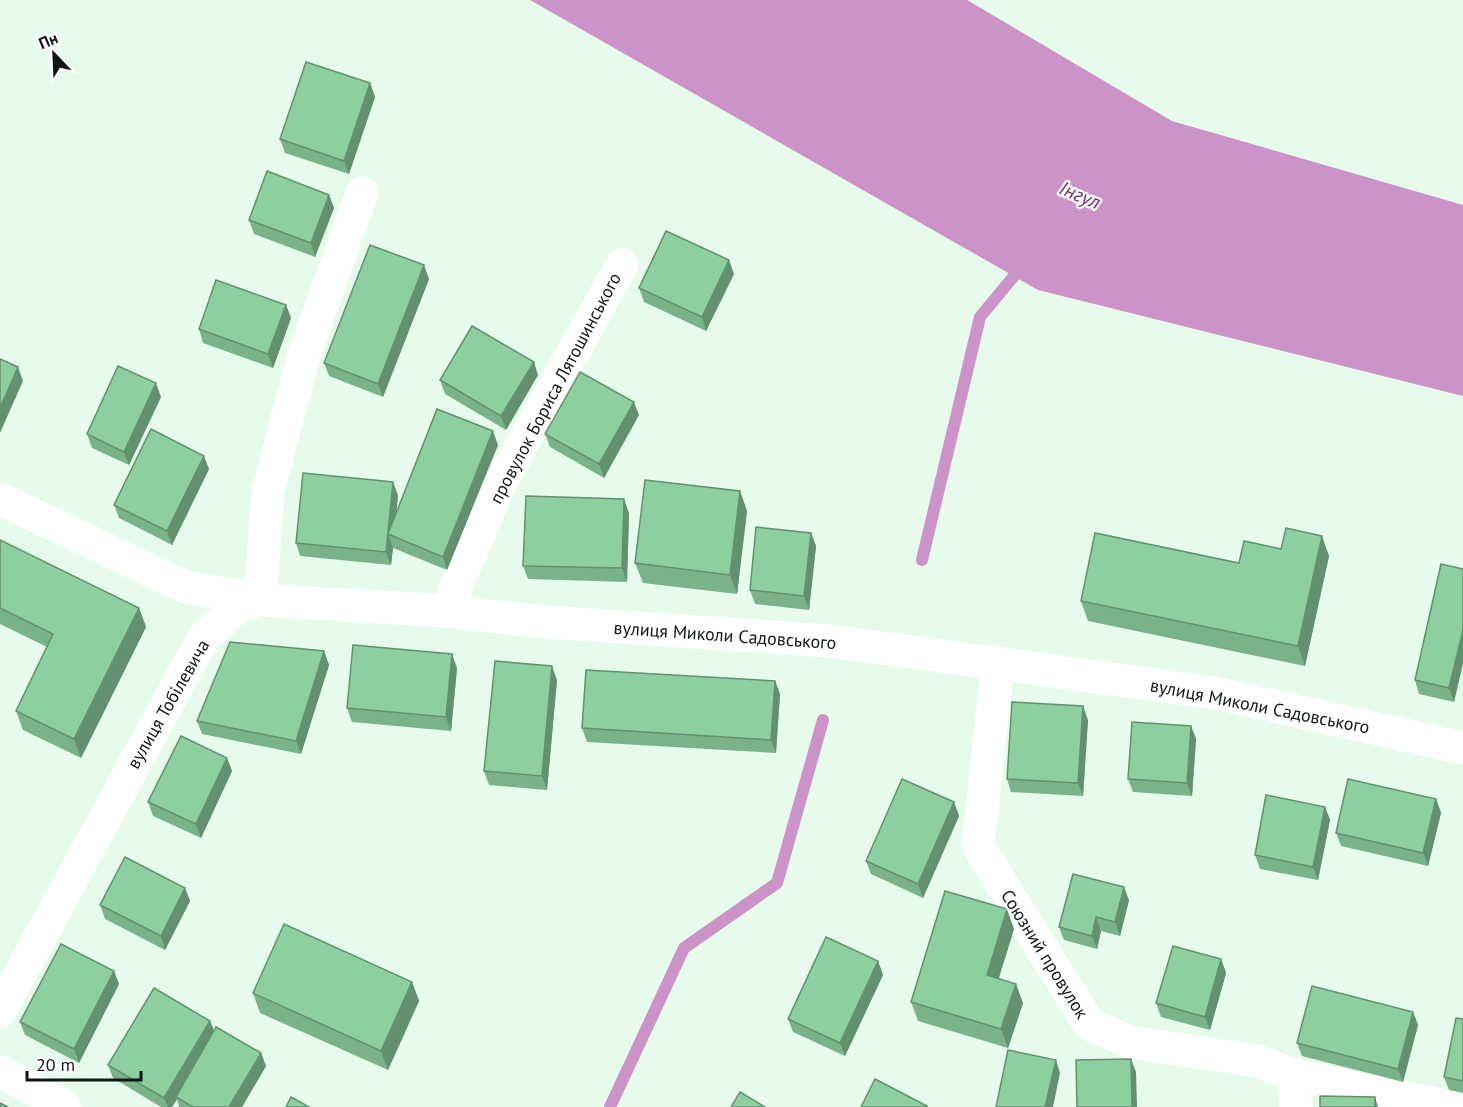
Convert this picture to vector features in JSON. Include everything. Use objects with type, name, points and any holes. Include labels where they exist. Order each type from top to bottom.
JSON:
[{"type":"street","points":[[260,600],[268,491],[304,355],[362,193]]},
{"type":"street","name":"провулок Бориса Лятошинського","points":[[446,611],[501,482],[622,265]]},
{"type":"street","name":"вулиця Миколи Садовського","points":[[0,499],[185,586],[260,600],[446,611],[532,621],[829,641],[1215,693],[1463,748]]},
{"type":"street","name":"вулиця Тобілевича","points":[[0,1011],[204,637],[237,608],[260,600]]},
{"type":"street","name":"Союзний провулок","points":[[998,662],[978,846],[1089,1024],[1129,1042],[1258,1061],[1294,1075],[1451,1107]]},
{"type":"street","points":[[0,1071],[65,1107]]},
{"type":"street","points":[[1294,1075],[1296,1107]]},
{"type":"water","name":"Інгул","points":[[530,0],[967,0],[1172,121],[1463,205],[1463,396],[1038,290]]},
{"type":"building","points":[[306,62],[370,83],[344,161],[280,139]]},
{"type":"building","points":[[267,171],[329,195],[311,243],[249,220]]},
{"type":"building","points":[[666,231],[729,260],[702,317],[639,288]]},
{"type":"building","points":[[370,245],[424,265],[378,384],[324,363]]},
{"type":"building","points":[[216,280],[286,305],[268,354],[199,329]]},
{"type":"building","points":[[472,326],[534,362],[501,416],[440,380]]},
{"type":"building","points":[[0,359],[18,367],[0,408]]},
{"type":"building","points":[[118,366],[156,383],[124,452],[87,434]]},
{"type":"building","points":[[580,372],[634,402],[599,464],[545,434]]},
{"type":"building","points":[[437,409],[493,431],[443,557],[388,534]]},
{"type":"building","points":[[151,429],[204,456],[167,531],[114,505]]},
{"type":"building","points":[[303,473],[393,482],[386,552],[296,543]]},
{"type":"building","points":[[645,480],[740,491],[730,575],[635,563]]},
{"type":"building","points":[[526,496],[624,499],[622,568],[523,566]]},
{"type":"building","points":[[756,527],[811,533],[804,596],[750,590]]},
{"type":"building","points":[[1286,528],[1322,536],[1298,646],[1081,601],[1095,533],[1239,563],[1244,541],[1281,549]]},
{"type":"building","points":[[0,540],[139,608],[74,739],[16,711],[53,634],[0,608]]},
{"type":"building","points":[[1441,564],[1463,569],[1463,630],[1449,688],[1415,680]]},
{"type":"building","points":[[230,642],[324,651],[296,741],[197,721]]},
{"type":"building","points":[[353,645],[452,654],[446,717],[347,708]]},
{"type":"building","points":[[495,661],[552,666],[542,776],[484,771]]},
{"type":"building","points":[[586,670],[775,681],[771,740],[582,728]]},
{"type":"building","points":[[1012,702],[1083,706],[1078,783],[1007,779]]},
{"type":"building","points":[[1132,722],[1191,726],[1187,783],[1128,779]]},
{"type":"building","points":[[181,736],[227,758],[196,824],[148,802]]},
{"type":"building","points":[[902,779],[954,802],[918,884],[866,861]]},
{"type":"building","points":[[1348,779],[1436,799],[1423,853],[1336,833]]},
{"type":"building","points":[[1266,795],[1325,807],[1313,867],[1255,855]]},
{"type":"building","points":[[125,857],[185,888],[161,936],[100,905]]},
{"type":"building","points":[[1073,874],[1124,887],[1115,922],[1096,917],[1092,936],[1059,927]]},
{"type":"building","points":[[945,891],[1007,909],[987,975],[1016,984],[1001,1029],[911,1002]]},
{"type":"building","points":[[284,924],[412,982],[381,1051],[253,993]]},
{"type":"building","points":[[826,937],[878,961],[840,1043],[788,1019]]},
{"type":"building","points":[[61,944],[114,971],[74,1049],[20,1022]]},
{"type":"building","points":[[1173,946],[1221,959],[1205,1017],[1156,1003]]},
{"type":"building","points":[[1312,986],[1413,1012],[1398,1069],[1297,1043]]},
{"type":"building","points":[[154,988],[210,1021],[164,1098],[108,1065]]},
{"type":"building","points":[[1456,1018],[1463,1019],[1463,1081],[1444,1077]]},
{"type":"building","points":[[216,1027],[261,1053],[229,1107],[193,1107],[176,1097]]},
{"type":"building","points":[[1008,1050],[1056,1060],[1045,1107],[996,1107]]},
{"type":"building","points":[[1131,1059],[1132,1107],[1077,1107],[1076,1060]]},
{"type":"building","points":[[875,1079],[927,1106],[927,1107],[861,1107]]},
{"type":"building","points":[[740,1092],[765,1107],[731,1107]]},
{"type":"building","points":[[1320,1096],[1375,1097],[1375,1107],[1320,1107]]},
{"type":"building","points":[[291,1097],[309,1107],[286,1107]]},
{"type":"waterway","points":[[922,560],[980,317],[1023,265]]},
{"type":"waterway","points":[[610,1107],[684,948],[777,883],[823,720]]}]
